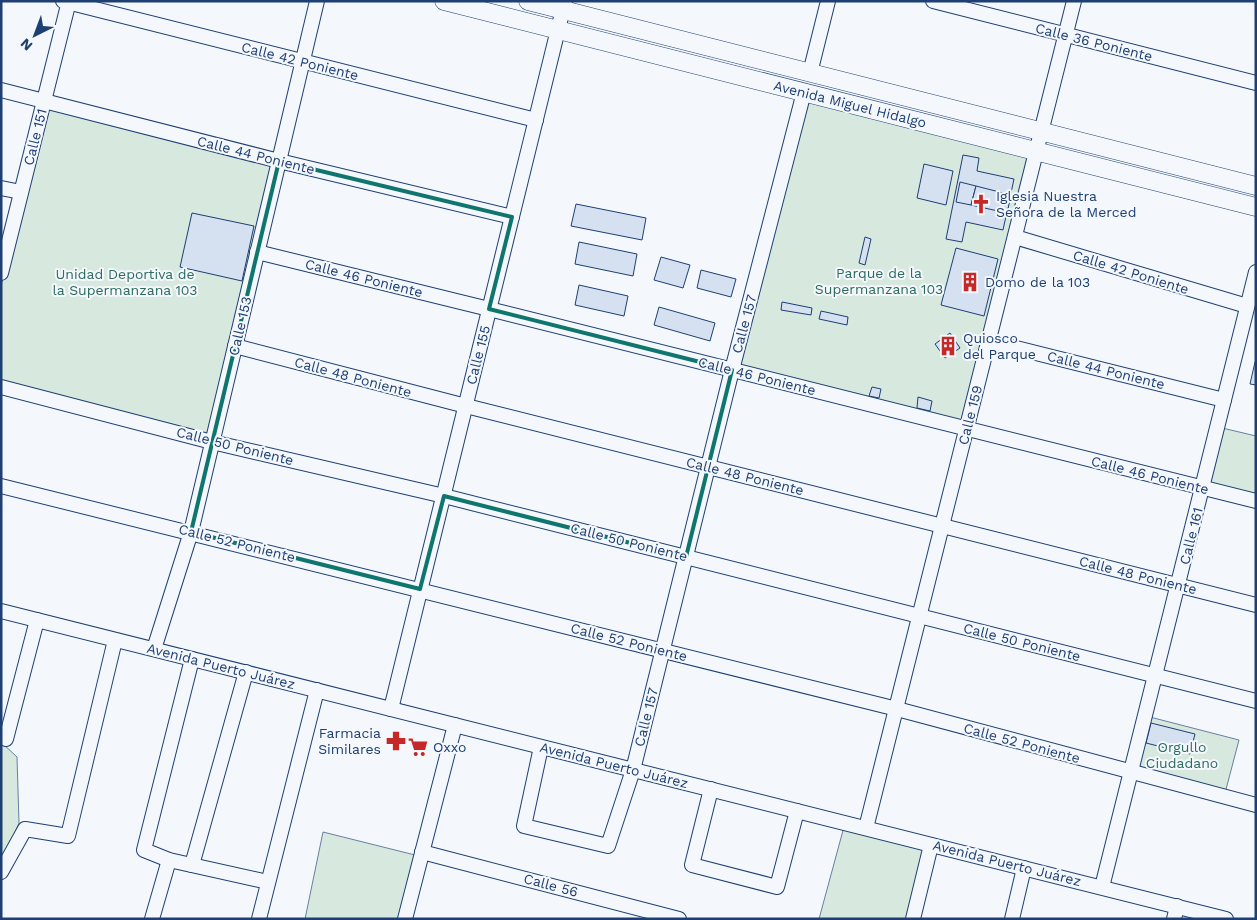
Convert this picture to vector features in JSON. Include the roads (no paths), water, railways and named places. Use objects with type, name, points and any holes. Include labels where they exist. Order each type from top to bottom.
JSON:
[{"type":"main road","name":"Avenida Miguel Hidalgo","points":[[444,1],[1256,207]]},
{"type":"main road","name":"Avenida Miguel Hidalgo","points":[[528,1],[564,6],[810,73],[1256,186]]},
{"type":"street","name":"Calle 153","points":[[154,649],[191,532],[317,1]]},
{"type":"street","points":[[810,73],[828,1]]},
{"type":"street","name":"Calle 36 Poniente","points":[[933,1],[1256,82]]},
{"type":"street","name":"Calle 159","points":[[866,828],[1074,1]]},
{"type":"street","name":"Calle 42 Poniente","points":[[67,2],[536,120]]},
{"type":"street","name":"Calle 151","points":[[1,273],[67,2]]},
{"type":"street","name":"Calle 155","points":[[391,709],[564,6]]},
{"type":"street","name":"Calle 44 Poniente","points":[[1,90],[279,161],[512,217]]},
{"type":"street","name":"Calle 157","points":[[541,746],[524,826],[608,846],[633,770],[732,370],[804,92]]},
{"type":"street","points":[[1,188],[21,192]]},
{"type":"street","name":"Calle 42 Poniente","points":[[1015,237],[1247,306]]},
{"type":"street","name":"Calle 46 Poniente","points":[[257,252],[1256,502]]},
{"type":"street","name":"Calle 161","points":[[1102,887],[1256,272]]},
{"type":"street","name":"Calle 44 Poniente","points":[[988,341],[1224,400]]},
{"type":"street","name":"Calle 48 Poniente","points":[[235,346],[1256,605]]},
{"type":"street","name":"Calle 50 Poniente","points":[[1,387],[212,442],[444,496],[686,556],[1256,701]]},
{"type":"street","name":"Calle 52 Poniente","points":[[1,486],[896,709],[1256,805]]},
{"type":"street","name":"Avenida Puerto Juárez","points":[[1,611],[1102,887],[1175,913],[1226,919]]},
{"type":"street","points":[[6,739],[37,620]]},
{"type":"street","points":[[1,872],[25,829],[68,836],[116,640]]},
{"type":"street","points":[[192,659],[144,850],[169,860],[268,882]]},
{"type":"street","points":[[192,865],[246,672]]},
{"type":"street","points":[[259,919],[317,690]]},
{"type":"street","points":[[405,919],[455,725]]},
{"type":"street","points":[[711,789],[692,865],[777,887],[797,811]]},
{"type":"street","points":[[913,919],[932,845]]},
{"type":"street","name":"Calle 56","points":[[422,852],[679,919]]},
{"type":"street","points":[[152,919],[169,860]]},
{"type":"street","points":[[1012,919],[1024,868]]},
{"type":"place","name":"Iglesia Nuestra Señora de la Merced","points":[[981,204]]},
{"type":"place","name":"Domo de la 103","points":[[970,282]]},
{"type":"place","name":"Quiosco del Parque","points":[[948,346]]},
{"type":"place","name":"Farmacia Similares","points":[[396,741]]},
{"type":"place","name":"Oxxo","points":[[418,747]]},
{"type":"park label","name":"Unidad Deportiva de la Supermanzana 103","points":[[125,282]]},
{"type":"park label","name":"Parque de la Supermanzana 103","points":[[879,282]]},
{"type":"park label","name":"Orgullo Ciudadano","points":[[1182,756]]}]
